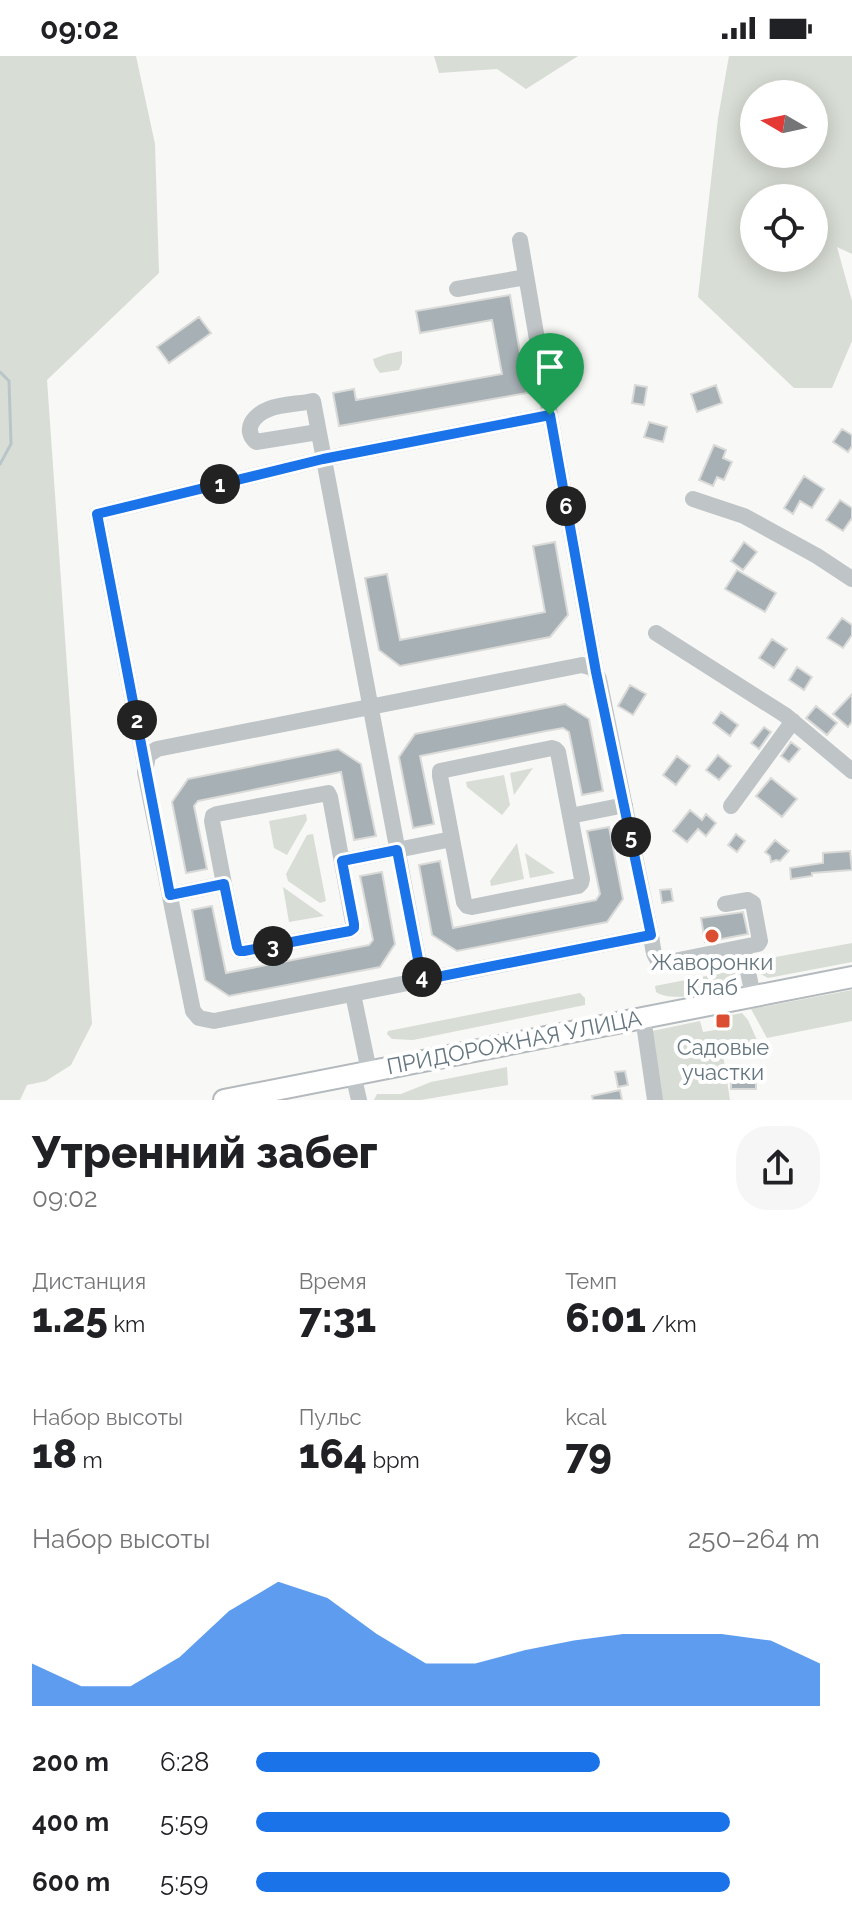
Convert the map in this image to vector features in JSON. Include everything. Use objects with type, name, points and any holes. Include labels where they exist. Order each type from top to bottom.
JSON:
[{"type":"main road","name":"ПРИДОРОЖНАЯ УЛИЦА","points":[[224,1100],[852,977]]},
{"type":"street","points":[[520,240],[596,672],[656,959],[664,963],[758,944],[753,903],[748,900],[725,904]]},
{"type":"street","points":[[457,289],[526,277]]},
{"type":"street","points":[[550,415],[323,459],[97,514],[145,772],[193,1011],[199,1018],[214,1021],[651,935]]},
{"type":"street","points":[[318,432],[422,980]]},
{"type":"street","points":[[693,499],[744,516],[852,579]]},
{"type":"street","points":[[656,633],[793,721],[852,771]]},
{"type":"street","points":[[145,765],[148,755],[157,749],[582,665],[596,672]]},
{"type":"street","points":[[731,806],[793,721]]},
{"type":"street","points":[[555,749],[570,816],[582,879],[578,886],[467,906],[440,771],[555,749]]},
{"type":"street","points":[[328,793],[354,928],[239,951],[224,884],[213,816],[328,793]]},
{"type":"street","points":[[570,816],[625,805]]},
{"type":"street","points":[[342,861],[452,839]]},
{"type":"street","points":[[170,895],[224,884]]},
{"type":"street","points":[[743,947],[753,996]]},
{"type":"street","points":[[353,994],[361,1072],[359,1100]]},
{"type":"street","points":[[643,1017],[655,1100]]},
{"type":"shaded area","points":[[0,56],[136,56],[155,144],[159,273],[47,380],[92,1024],[71,1065],[46,1081],[27,1085],[20,1100],[0,1100]]},
{"type":"shaded area","points":[[434,56],[578,56],[526,89],[497,69],[439,73]]},
{"type":"shaded area","points":[[729,56],[852,56],[852,254],[837,247],[852,301],[852,341],[832,388],[794,388],[698,297],[718,118]]},
{"type":"shaded area","points":[[402,351],[399,370],[380,373],[373,359]]},
{"type":"shaded area","points":[[533,768],[514,795],[510,773]]},
{"type":"shaded area","points":[[504,775],[510,805],[502,815],[467,787],[466,782]]},
{"type":"shaded area","points":[[306,814],[307,820],[287,855],[274,848],[269,821]]},
{"type":"shaded area","points":[[313,834],[326,901],[320,903],[288,881],[286,874],[307,835]]},
{"type":"shaded area","points":[[517,843],[524,879],[491,886],[490,881]]},
{"type":"shaded area","points":[[525,853],[555,873],[530,878]]},
{"type":"shaded area","points":[[283,887],[324,916],[289,922]]},
{"type":"shaded area","points":[[852,943],[852,962],[768,978],[759,973],[759,960]]},
{"type":"shaded area","points":[[737,970],[740,980],[711,992],[674,997],[656,992],[655,986]]},
{"type":"shaded area","points":[[852,990],[852,1021],[767,1038],[751,1009]]},
{"type":"shaded area","points":[[580,993],[585,998],[585,1005],[413,1040],[392,1039],[387,1034],[388,1031]]},
{"type":"shaded area","points":[[742,1013],[757,1040],[722,1048],[730,1100],[659,1100],[652,1031],[700,1021],[703,1032],[727,1028],[726,1016]]},
{"type":"shaded area","points":[[507,1067],[508,1085],[421,1100],[374,1100],[377,1094],[401,1094],[431,1082]]},
{"type":"building","points":[[510,295],[527,393],[339,426],[333,393],[354,389],[356,400],[502,374],[492,320],[420,333],[416,311]]},
{"type":"building","points":[[199,317],[211,333],[169,363],[157,347]]},
{"type":"building","points":[[635,385],[647,387],[644,405],[632,403]]},
{"type":"building","points":[[716,385],[722,403],[697,412],[691,394]]},
{"type":"building","points":[[649,422],[667,427],[663,442],[644,437]]},
{"type":"building","points":[[842,429],[852,435],[852,446],[848,452],[833,442]]},
{"type":"building","points":[[714,445],[726,450],[723,458],[732,462],[724,480],[717,477],[713,486],[699,480]]},
{"type":"building","points":[[804,476],[824,489],[812,508],[800,501],[793,514],[784,508]]},
{"type":"building","points":[[840,500],[852,508],[852,518],[843,531],[826,520]]},
{"type":"building","points":[[555,542],[568,615],[550,637],[400,666],[379,650],[365,578],[387,574],[400,640],[545,612],[533,546]]},
{"type":"building","points":[[744,542],[757,552],[743,570],[731,561]]},
{"type":"building","points":[[737,570],[776,593],[765,612],[725,589]]},
{"type":"building","points":[[842,618],[852,625],[852,635],[843,648],[827,638]]},
{"type":"building","points":[[772,639],[787,649],[774,668],[759,658]]},
{"type":"building","points":[[797,667],[812,677],[804,690],[789,680]]},
{"type":"building","points":[[630,685],[646,694],[633,715],[618,706]]},
{"type":"building","points":[[852,694],[852,722],[848,727],[833,714]]},
{"type":"building","points":[[565,704],[589,719],[603,791],[582,795],[569,732],[563,728],[546,731],[420,756],[434,824],[413,828],[399,757],[415,734]]},
{"type":"building","points":[[816,706],[837,723],[827,735],[806,718]]},
{"type":"building","points":[[721,712],[738,725],[730,736],[713,723]]},
{"type":"building","points":[[764,727],[771,732],[759,749],[751,743]]},
{"type":"building","points":[[791,742],[800,749],[789,762],[781,756]]},
{"type":"building","points":[[338,749],[361,764],[376,836],[354,840],[341,772],[198,801],[194,806],[207,869],[186,873],[172,802],[188,779]]},
{"type":"building","points":[[718,755],[731,766],[719,780],[706,770]]},
{"type":"building","points":[[677,756],[690,766],[676,785],[663,775]]},
{"type":"building","points":[[771,778],[797,799],[782,817],[756,796]]},
{"type":"building","points":[[690,810],[702,820],[706,814],[716,823],[706,836],[698,829],[687,842],[673,831]]},
{"type":"building","points":[[609,827],[623,899],[607,922],[457,951],[432,935],[419,865],[440,861],[453,928],[596,900],[600,894],[587,831]]},
{"type":"building","points":[[736,834],[745,841],[737,852],[728,845]]},
{"type":"building","points":[[775,840],[789,851],[780,861],[771,862],[765,852]]},
{"type":"building","points":[[850,851],[852,870],[812,873],[812,876],[791,879],[790,868],[823,863],[823,853]]},
{"type":"building","points":[[382,872],[395,944],[380,967],[229,996],[205,980],[192,910],[212,906],[226,973],[369,945],[373,940],[360,876]]},
{"type":"building","points":[[671,889],[673,901],[662,903],[660,890]]},
{"type":"building","points":[[743,912],[748,934],[705,942],[701,918]]},
{"type":"building","points":[[731,1067],[756,1067],[756,1089],[731,1089]]},
{"type":"building","points":[[625,1071],[628,1085],[618,1087],[615,1072]]},
{"type":"building","points":[[620,1090],[622,1100],[593,1100],[592,1096]]},
{"type":"waterway","points":[[0,372],[9,381],[11,444],[0,464]]},
{"type":"place","name":"Жаворонки Клаб","points":[[712,936]]},
{"type":"place","name":"Садовые участки","points":[[723,1021]]},
{"type":"route","points":[[550,415],[596,672],[651,935],[422,980],[397,850],[342,861],[354,924],[350,931],[239,951],[224,884],[170,895],[97,514],[323,459],[550,415]]}]
